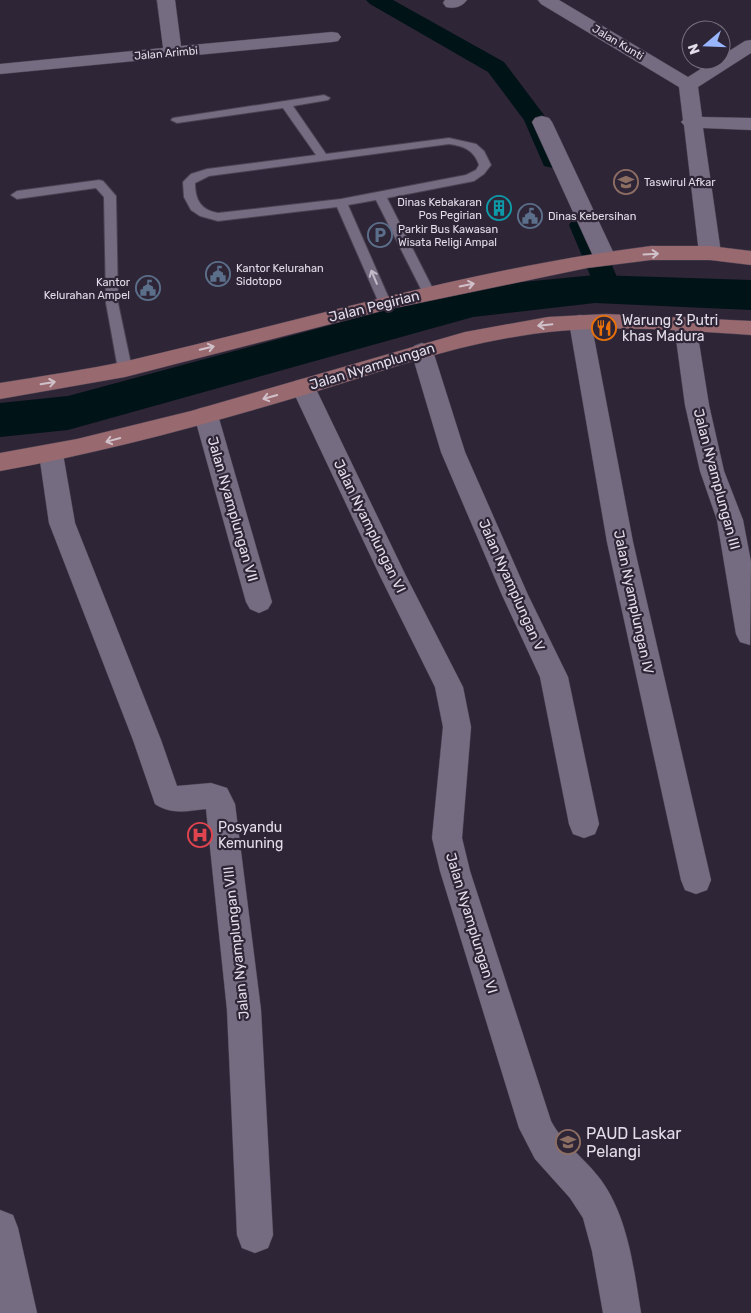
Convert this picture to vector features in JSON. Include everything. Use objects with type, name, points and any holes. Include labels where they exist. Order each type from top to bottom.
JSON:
[{"type":"main road","name":"Jalan Pegirian","points":[[0,391],[125,369],[385,303],[598,259],[651,254],[710,253],[751,258]]},
{"type":"main road","name":"Jalan Nyamplungan","points":[[0,462],[52,454],[108,442],[464,339],[521,328],[580,322],[685,324],[751,328]]},
{"type":"street","points":[[166,0],[173,52]]},
{"type":"street","name":"Jalan Kunti","points":[[553,1],[688,85]]},
{"type":"street","name":"Jalan Arimbi","points":[[0,69],[332,38]]},
{"type":"street","points":[[710,253],[691,122],[688,85],[751,45]]},
{"type":"street","points":[[542,122],[598,259]]},
{"type":"street","points":[[691,122],[751,124]]},
{"type":"street","name":"Jalan Nyamplungan IV","points":[[580,322],[620,542],[696,880]]},
{"type":"street","name":"Jalan Nyamplungan III","points":[[685,324],[697,405],[712,471],[730,520],[750,634]]},
{"type":"street","name":"Jalan Nyamplungan V","points":[[422,351],[453,452],[515,595],[554,677],[584,824]]},
{"type":"street","name":"Jalan Nyamplungan VI","points":[[303,387],[392,574],[449,686],[457,727],[447,838],[455,872],[536,1128],[548,1150],[589,1194],[597,1208],[608,1244],[622,1313]]},
{"type":"street","name":"Jalan Nyamplungan VII","points":[[206,415],[259,602]]},
{"type":"street","name":"Jalan Nyamplungan VIII","points":[[52,454],[62,523],[96,614],[148,740],[165,795],[169,799],[210,795],[217,797],[220,804],[244,1010],[255,1235]]},
{"type":"street","points":[[0,1228],[18,1313]]},
{"type":"lane","points":[[177,120],[324,98]]},
{"type":"lane","points":[[286,104],[322,156]]},
{"type":"lane","points":[[449,141],[472,145],[483,157],[485,165],[480,172],[470,178],[380,196],[342,203],[218,217],[202,215],[195,209],[188,191],[188,182],[207,173],[322,156],[449,141]]},
{"type":"lane","points":[[17,195],[99,184],[110,196],[112,303],[125,369]]},
{"type":"lane","points":[[380,196],[430,293]]},
{"type":"lane","points":[[342,203],[385,303]]},
{"type":"waterway","points":[[377,0],[496,67],[535,119],[553,161]]},
{"type":"waterway","points":[[582,225],[609,289]]},
{"type":"waterway","points":[[0,420],[68,413],[472,302],[595,289],[751,295]]},
{"type":"place","name":"Taswirul Afkar","points":[[626,182]]},
{"type":"place","name":"Dinas Kebakaran Pos Pegirian","points":[[499,208]]},
{"type":"place","name":"Dinas Kebersihan","points":[[530,216]]},
{"type":"place","name":"Parkir Bus Kawasan Wisata Religi Ampal","points":[[380,235]]},
{"type":"place","name":"Kantor Kelurahan Sidotopo","points":[[218,274]]},
{"type":"place","name":"Kantor Kelurahan Ampel","points":[[148,288]]},
{"type":"place","name":"Warung 3 Putri khas Madura","points":[[604,328]]},
{"type":"place","name":"Posyandu Kemuning","points":[[200,835]]},
{"type":"place","name":"PAUD Laskar Pelangi","points":[[568,1142]]}]
